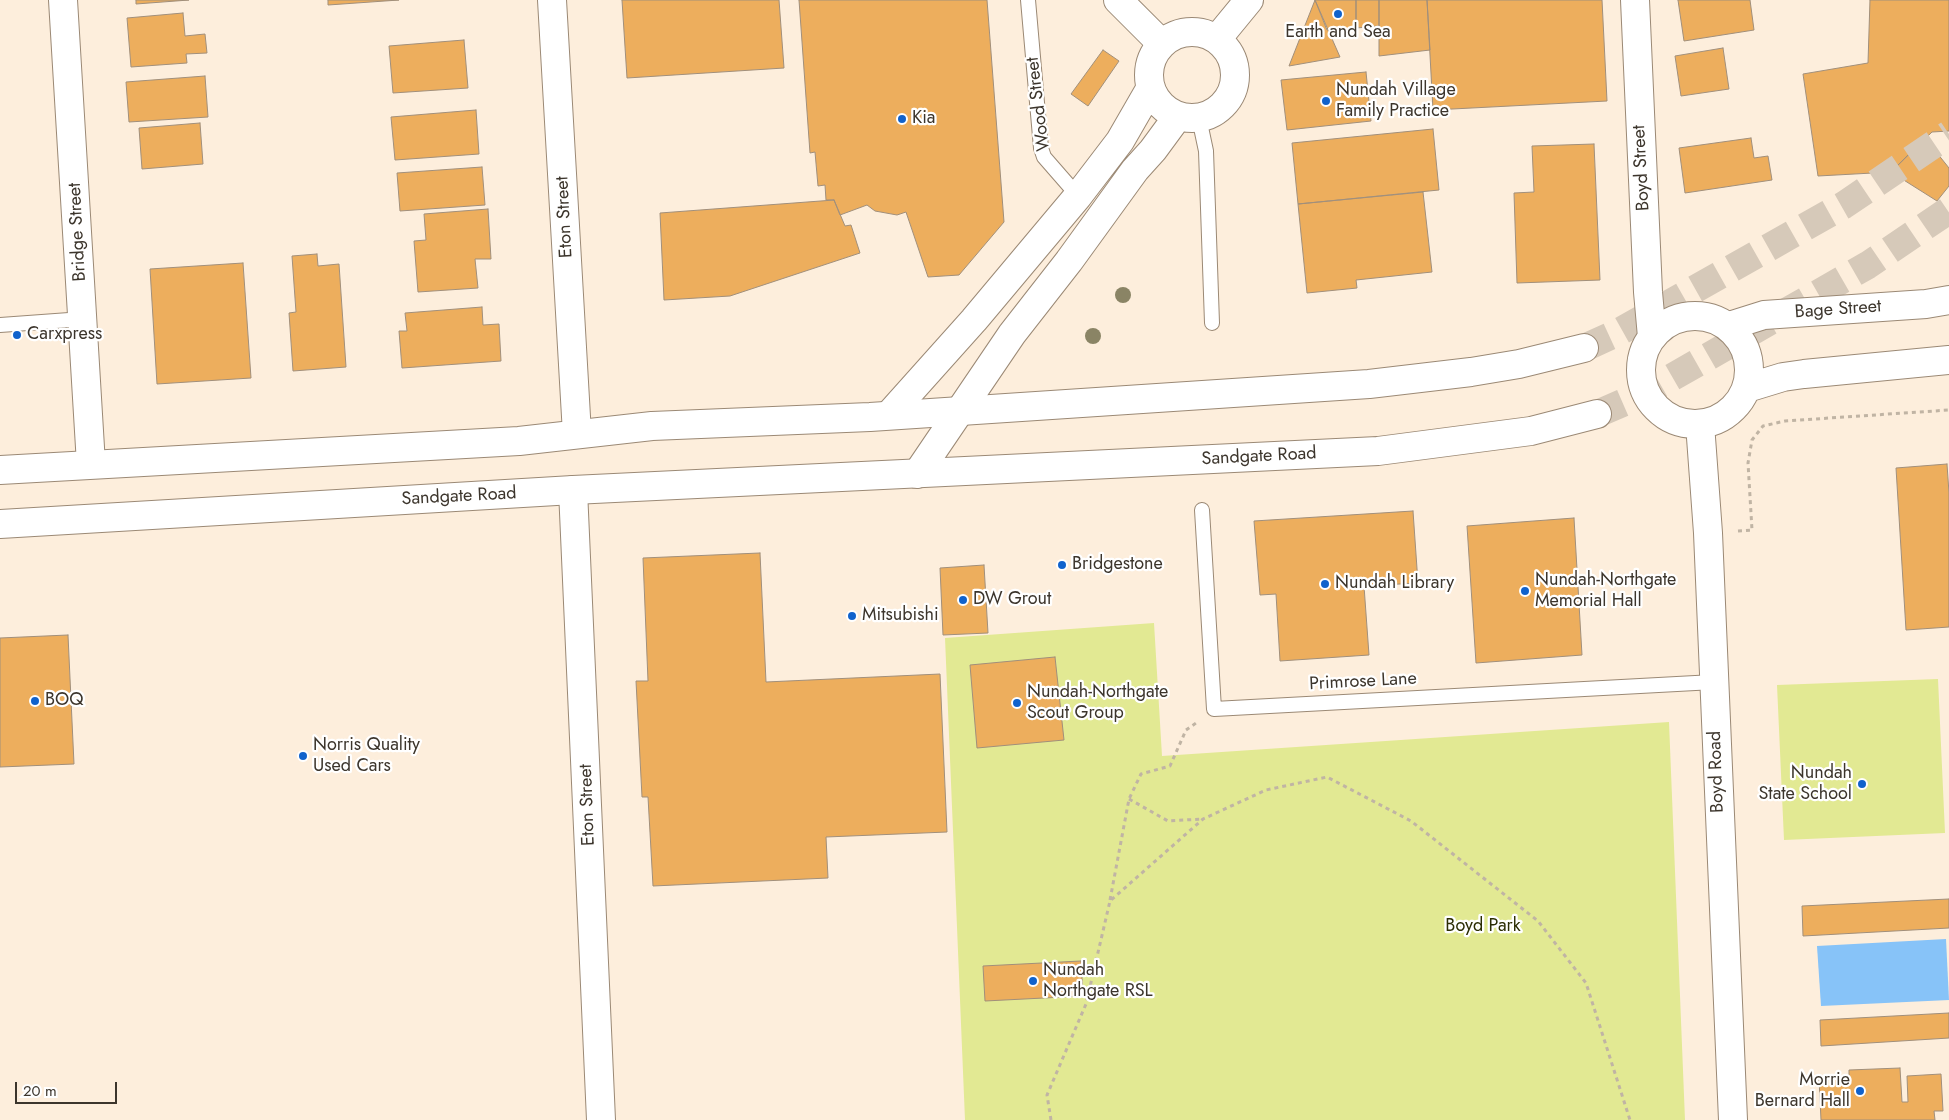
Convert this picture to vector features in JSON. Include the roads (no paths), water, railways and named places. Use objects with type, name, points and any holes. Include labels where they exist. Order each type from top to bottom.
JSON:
[{"type":"main road","name":"Bridge Street","points":[[64,0],[91,464]]},
{"type":"main road","name":"Eton Street","points":[[552,0],[577,434]]},
{"type":"main road","points":[[1118,0],[1161,43]]},
{"type":"main road","points":[[1217,39],[1249,0]]},
{"type":"main road","name":"Boyd Street","points":[[1635,0],[1652,337]]},
{"type":"main road","points":[[1188,31],[1204,33],[1217,39],[1227,50],[1234,63],[1235,77],[1232,91],[1224,104],[1213,113],[1189,117],[1166,110],[1150,89],[1148,77],[1149,65],[1161,43],[1174,34],[1188,31]]},
{"type":"main road","points":[[889,415],[974,320],[1078,196],[1120,141],[1150,89]]},
{"type":"main road","points":[[917,474],[1012,334],[1069,261],[1135,170],[1153,150],[1189,117]]},
{"type":"main road","name":"Bage Street","points":[[1729,326],[1764,315],[1926,304],[1949,300]]},
{"type":"main road","points":[[1696,315],[1714,318],[1729,326],[1740,338],[1748,354],[1750,371],[1747,388],[1740,402],[1729,413],[1715,421],[1700,424],[1683,423],[1666,416],[1653,404],[1644,388],[1640,371],[1644,353],[1652,337],[1664,325],[1679,317],[1696,315]]},
{"type":"main road","points":[[0,470],[519,441],[652,426],[961,411],[1369,384],[1471,372],[1519,364],[1584,348]]},
{"type":"main road","points":[[1747,388],[1783,377],[1804,374],[1949,360]]},
{"type":"main road","name":"Sandgate Road","points":[[0,524],[573,490],[1378,451],[1531,431],[1597,414]]},
{"type":"main road","name":"Boyd Road","points":[[1700,424],[1708,533],[1732,1120]]},
{"type":"main road","name":"Eton Street","points":[[573,490],[601,1120]]},
{"type":"lane","name":"Wood Street","points":[[1028,0],[1041,148],[1044,157],[1078,196]]},
{"type":"lane","points":[[1189,117],[1206,151],[1212,323]]},
{"type":"lane","points":[[0,325],[83,319]]},
{"type":"lane","name":"Primrose Lane","points":[[1202,510],[1214,708],[1714,682]]},
{"type":"water","points":[[1946,939],[1949,1000],[1821,1006],[1817,946]]},
{"type":"tunnel","points":[[1584,348],[1619,332],[1844,205],[1949,134]]},
{"type":"tunnel","points":[[1597,414],[1643,394],[1868,265],[1949,210]]},
{"type":"place","name":"Earth and Sea","points":[[1338,14]]},
{"type":"place","name":"Nundah Village Family Practice","points":[[1326,101]]},
{"type":"place","name":"Kia","points":[[902,119]]},
{"type":"place","name":"Carxpress","points":[[17,335]]},
{"type":"place","name":"Bridgestone","points":[[1062,565]]},
{"type":"place","name":"Nundah Library","points":[[1325,584]]},
{"type":"place","name":"Nundah-Northgate Memorial Hall","points":[[1525,591]]},
{"type":"place","name":"DW Grout","points":[[963,600]]},
{"type":"place","name":"Mitsubishi","points":[[852,616]]},
{"type":"place","name":"BOQ","points":[[35,701]]},
{"type":"place","name":"Nundah-Northgate Scout Group","points":[[1017,703]]},
{"type":"place","name":"Norris Quality Used Cars","points":[[303,756]]},
{"type":"place","name":"Nundah State School","points":[[1862,784]]},
{"type":"place","name":"Nundah Northgate RSL","points":[[1033,981]]},
{"type":"place","name":"Morrie Bernard Hall","points":[[1860,1091]]},
{"type":"park label","name":"Boyd Park","points":[[1483,927]]}]
